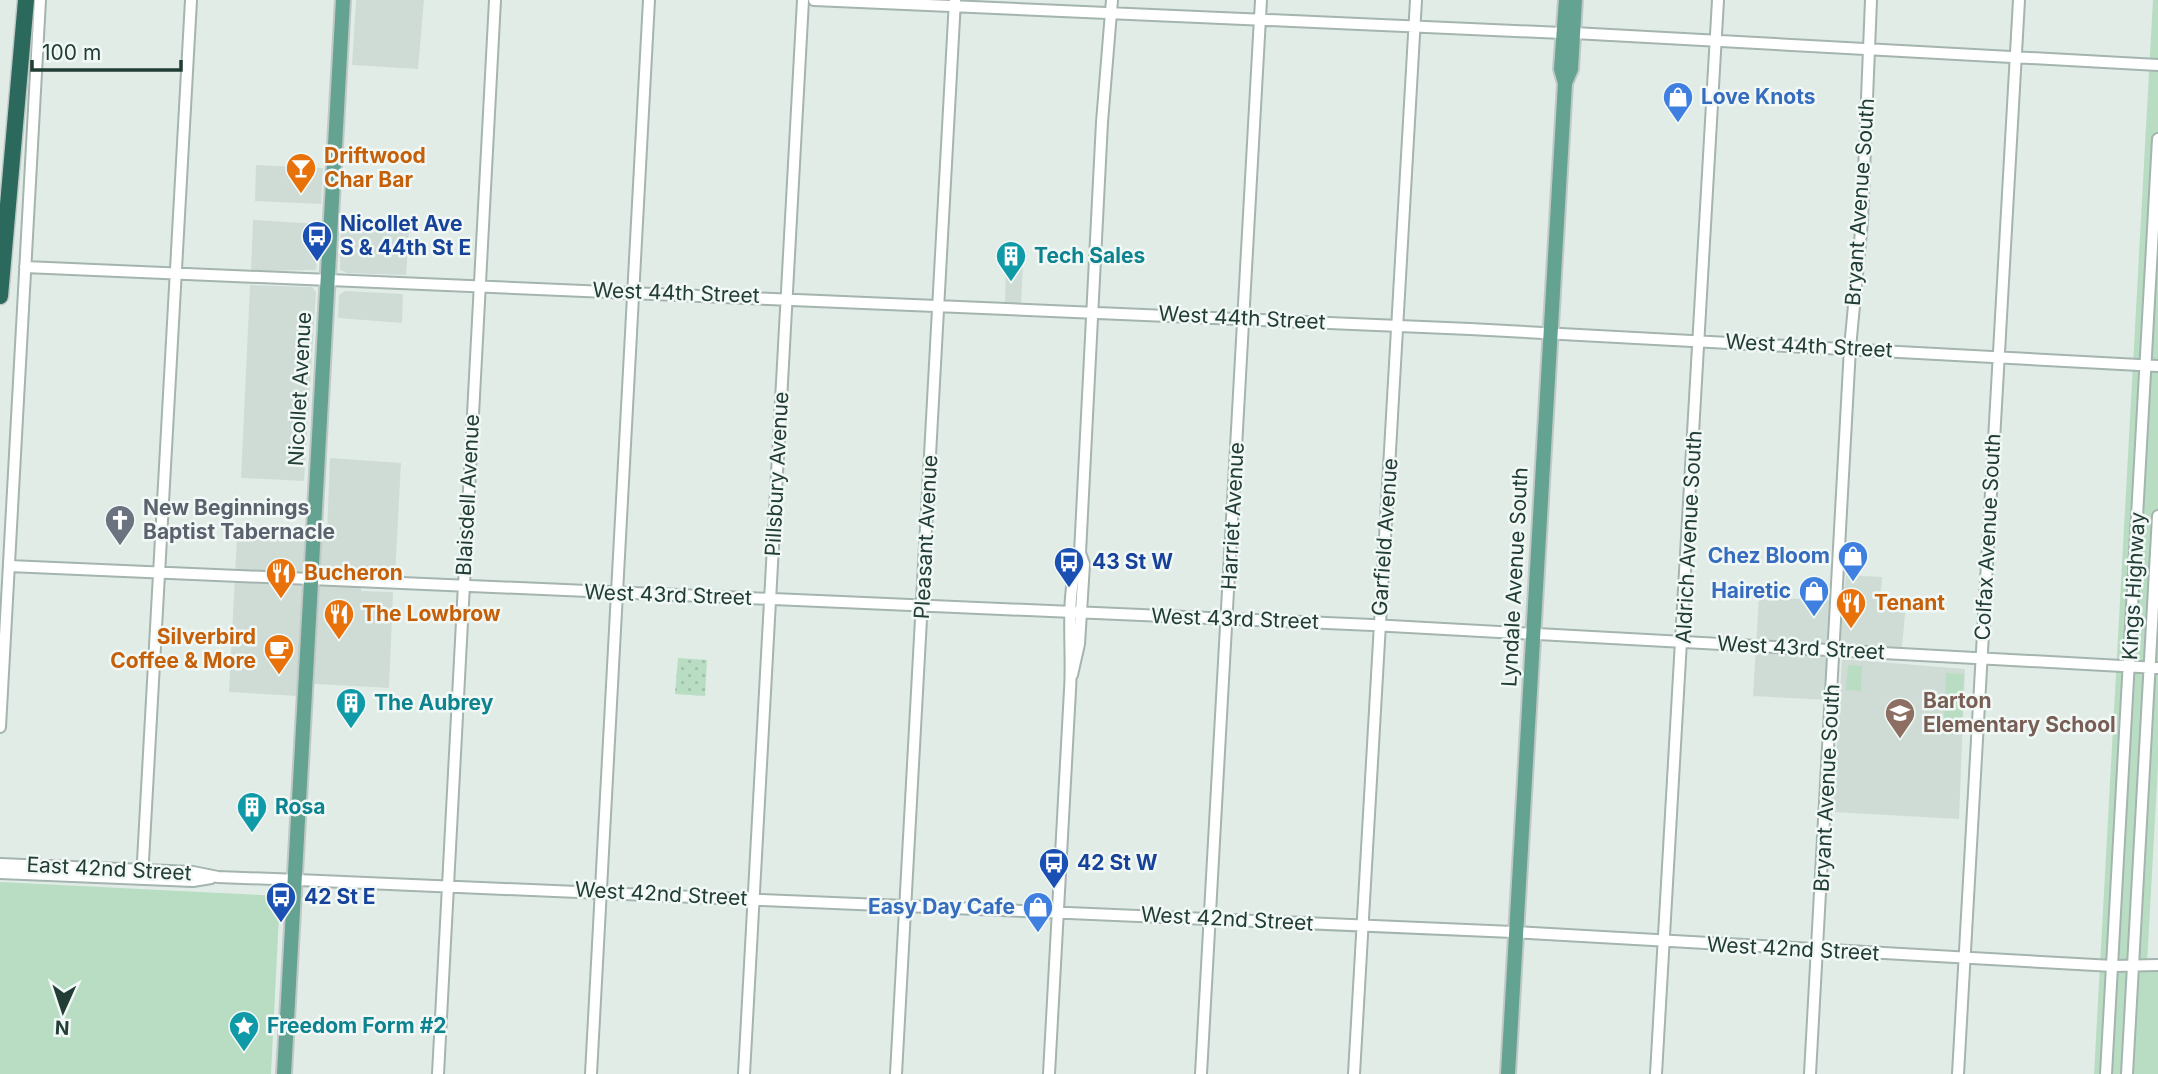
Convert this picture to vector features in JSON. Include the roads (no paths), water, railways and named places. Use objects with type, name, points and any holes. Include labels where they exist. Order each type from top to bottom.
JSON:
[{"type":"highway","points":[[0,296],[26,0]]},
{"type":"main road","name":"Nicollet Avenue","points":[[285,1074],[343,0]]},
{"type":"main road","name":"Lyndale Avenue South","points":[[1508,1074],[1565,83],[1571,69],[1566,0]]},
{"type":"main road","name":"Lyndale Avenue South","points":[[1568,33],[1575,0]]},
{"type":"street","points":[[0,727],[40,0]]},
{"type":"street","points":[[142,874],[191,0]]},
{"type":"street","name":"Blaisdell Avenue","points":[[438,1074],[495,0]]},
{"type":"street","points":[[591,1074],[649,0]]},
{"type":"street","name":"Pillsbury Avenue","points":[[744,1074],[803,0]]},
{"type":"street","points":[[814,0],[955,3],[1870,48],[2158,65]]},
{"type":"street","points":[[1049,1074],[1076,613],[1075,571],[1080,553],[1112,0]]},
{"type":"street","name":"Harriet Avenue","points":[[1201,1074],[1261,0]]},
{"type":"street","name":"Garfield Avenue","points":[[1354,1074],[1416,0]]},
{"type":"street","name":"Aldrich Avenue South","points":[[1656,1074],[1718,0]]},
{"type":"street","name":"Bryant Avenue South","points":[[1810,1074],[1850,348],[1862,221],[1871,0]]},
{"type":"street","name":"Colfax Avenue South","points":[[1958,1074],[2019,0]]},
{"type":"street","name":"Pleasant Avenue","points":[[897,1074],[955,3]]},
{"type":"street","name":"Kings Highway","points":[[2106,1074],[2158,139]]},
{"type":"street","name":"West 44th Street","points":[[25,267],[1244,318],[2158,366]]},
{"type":"street","name":"Kings Highway","points":[[2127,1074],[2154,668],[2158,516]]},
{"type":"street","name":"West 43rd Street","points":[[9,566],[1379,625],[2154,668]]},
{"type":"street","name":"East 42nd Street","points":[[0,863],[142,874]]},
{"type":"street","name":"East 42nd Street","points":[[0,873],[142,874],[295,880]]},
{"type":"street","name":"West 42nd Street","points":[[295,880],[603,890],[754,900],[1516,932],[1965,959],[2113,966],[2158,965]]},
{"type":"place","name":"Love Knots","points":[[1678,124]]},
{"type":"place","name":"Driftwood Char Bar","points":[[301,195]]},
{"type":"place","name":"Nicollet Ave S & 44th St E","points":[[317,263]]},
{"type":"place","name":"Tech Sales","points":[[1011,283]]},
{"type":"place","name":"New Beginnings Baptist Tabernacle","points":[[120,547]]},
{"type":"place","name":"Chez Bloom","points":[[1853,583]]},
{"type":"place","name":"43 St W","points":[[1069,589]]},
{"type":"place","name":"Bucheron","points":[[281,600]]},
{"type":"place","name":"Hairetic","points":[[1814,618]]},
{"type":"place","name":"Tenant","points":[[1851,630]]},
{"type":"place","name":"The Lowbrow","points":[[339,641]]},
{"type":"place","name":"Silverbird Coffee & More","points":[[279,676]]},
{"type":"place","name":"The Aubrey","points":[[351,730]]},
{"type":"place","name":"Barton Elementary School","points":[[1900,740]]},
{"type":"place","name":"Rosa","points":[[252,834]]},
{"type":"place","name":"42 St W","points":[[1054,890]]},
{"type":"place","name":"42 St E","points":[[281,924]]},
{"type":"place","name":"Easy Day Cafe","points":[[1038,934]]},
{"type":"place","name":"Freedom Form #2","points":[[244,1053]]}]
